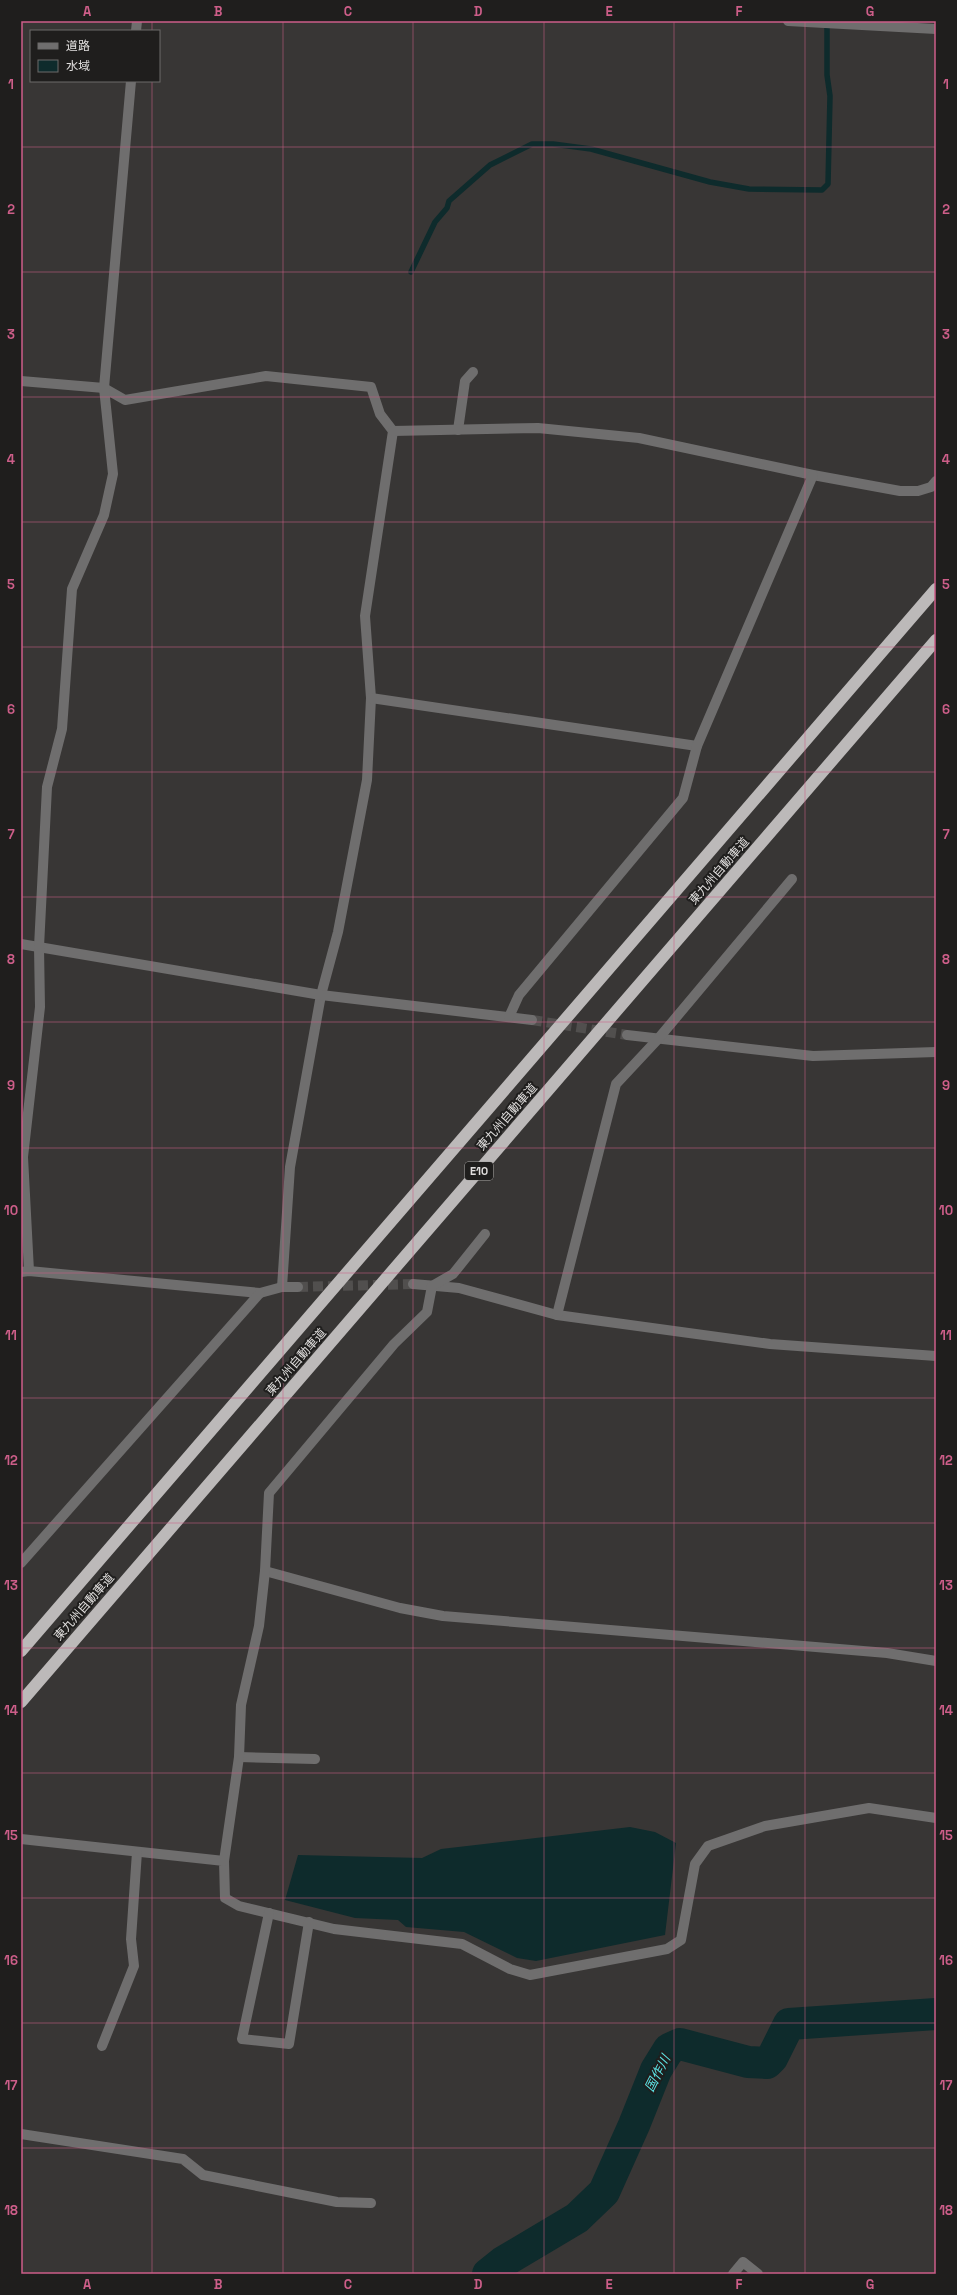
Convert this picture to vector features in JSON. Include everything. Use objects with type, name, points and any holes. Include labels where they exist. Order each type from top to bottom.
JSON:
[{"type":"highway","name":"東九州自動車道","points":[[21,1651],[936,589]]},
{"type":"highway","name":"東九州自動車道","points":[[21,1702],[936,640]]},
{"type":"street","points":[[788,21],[936,29]]},
{"type":"street","points":[[131,82],[104,388],[113,474],[104,515],[72,589],[62,729],[47,787],[39,947],[40,1007],[23,1157],[25,1271],[260,1292],[282,1288],[298,1288]]},
{"type":"street","points":[[458,430],[465,382],[472,372]]},
{"type":"street","points":[[21,381],[104,388],[125,400],[266,376],[371,387],[380,414],[393,431],[365,616],[371,698],[367,780],[338,932],[321,995],[290,1167],[282,1288]]},
{"type":"street","points":[[393,431],[538,428],[639,438],[813,475],[900,491],[918,491],[930,486],[936,481]]},
{"type":"street","points":[[509,1017],[519,995],[683,798],[696,746],[813,475]]},
{"type":"street","points":[[371,698],[696,746]]},
{"type":"street","points":[[557,1315],[616,1084],[658,1039],[792,879]]},
{"type":"street","points":[[21,944],[321,995],[532,1020]]},
{"type":"street","points":[[627,1036],[813,1056],[936,1052]]},
{"type":"street","points":[[485,1234],[453,1274],[432,1286],[427,1312],[394,1344],[269,1493],[265,1571],[259,1626],[241,1705],[239,1757],[224,1861],[225,1898],[239,1906],[334,1928],[462,1944],[510,1969],[530,1975],[667,1949],[681,1940],[695,1864],[708,1846],[765,1826],[869,1808],[936,1818]]},
{"type":"street","points":[[413,1284],[459,1288],[557,1315],[770,1344],[936,1356]]},
{"type":"street","points":[[21,1563],[260,1292]]},
{"type":"street","points":[[265,1571],[400,1608],[443,1616],[887,1653],[936,1661]]},
{"type":"street","points":[[239,1757],[315,1759]]},
{"type":"street","points":[[21,1839],[224,1861]]},
{"type":"street","points":[[102,2046],[134,1966],[131,1939],[137,1852]]},
{"type":"street","points":[[269,1913],[242,2039],[289,2044],[309,1922]]},
{"type":"street","points":[[21,2134],[183,2159],[203,2175],[337,2202],[371,2203]]},
{"type":"street","points":[[733,2274],[743,2262],[758,2274]]},
{"type":"water","points":[[630,1827],[655,1832],[676,1843],[665,1935],[536,1961],[517,1958],[464,1932],[406,1927],[398,1920],[355,1918],[285,1900],[298,1855],[422,1858],[441,1849]]},
{"type":"waterway","points":[[411,272],[435,222],[447,208],[449,201],[490,165],[532,144],[553,144],[591,149],[710,182],[749,189],[822,190],[828,184],[830,96],[827,75],[827,21]]},
{"type":"waterway","name":"国作川","points":[[488,2274],[503,2262],[577,2218],[604,2192],[634,2125],[656,2070],[669,2049],[680,2044],[748,2062],[767,2063],[772,2058],[789,2024],[936,2014]]},
{"type":"tunnel","points":[[532,1020],[627,1035]]},
{"type":"tunnel","points":[[298,1287],[413,1284]]}]
